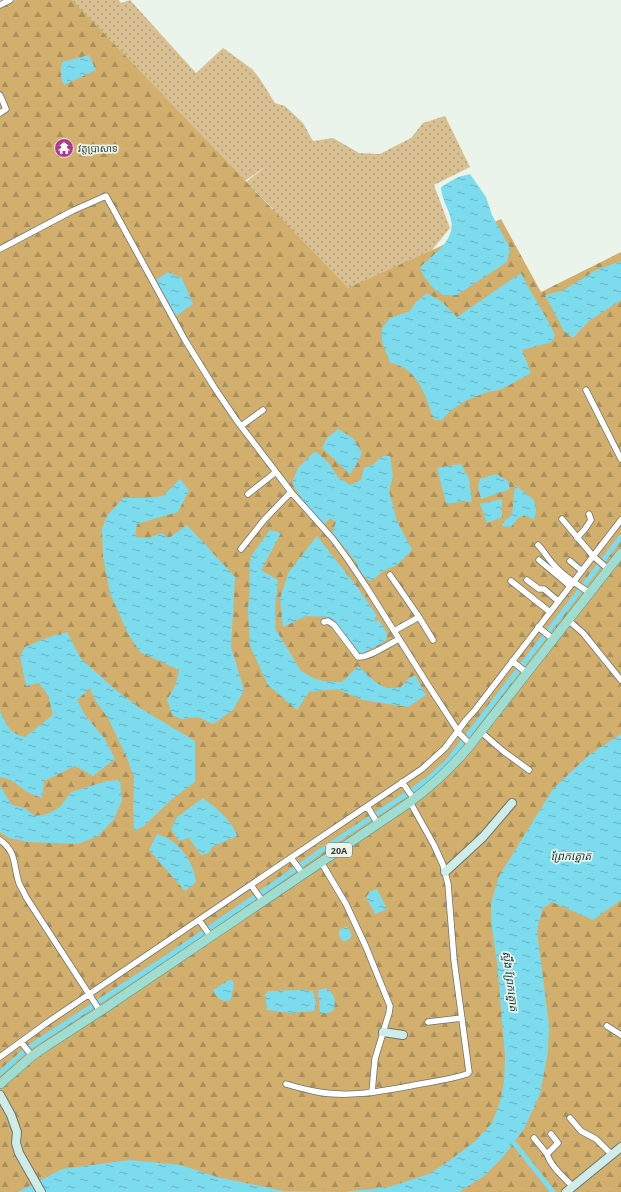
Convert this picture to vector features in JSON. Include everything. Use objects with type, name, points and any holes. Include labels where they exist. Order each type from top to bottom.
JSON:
[{"type":"main road","name":"20A","points":[[0,1084],[30,1053],[97,1008],[211,937],[260,899],[321,862],[376,821],[412,801],[442,776],[480,732],[527,673],[551,637],[568,620],[587,591],[606,567],[621,552]]},
{"type":"street","points":[[0,5],[10,0]]},
{"type":"street","points":[[0,95],[6,109],[0,113]]},
{"type":"street","points":[[0,249],[72,211],[106,196],[185,340],[214,387],[241,426],[291,492],[337,544],[367,588],[459,732],[469,743]]},
{"type":"street","points":[[586,390],[621,459]]},
{"type":"street","points":[[241,426],[263,410]]},
{"type":"street","points":[[248,494],[276,472]]},
{"type":"street","points":[[242,549],[264,520],[291,492]]},
{"type":"street","points":[[577,538],[591,520],[589,514]]},
{"type":"street","points":[[562,519],[577,538],[606,567]]},
{"type":"street","points":[[0,1057],[200,920],[253,887],[291,858],[368,808],[422,769],[459,732],[558,601],[595,557],[621,520]]},
{"type":"street","points":[[538,545],[554,565],[573,584]]},
{"type":"street","points":[[539,560],[573,584],[587,591]]},
{"type":"street","points":[[570,561],[582,571]]},
{"type":"street","points":[[390,575],[433,640]]},
{"type":"street","points":[[526,580],[539,589],[544,589],[558,601]]},
{"type":"street","points":[[511,581],[550,612]]},
{"type":"street","points":[[394,631],[419,617]]},
{"type":"street","points":[[568,620],[583,633],[621,680]]},
{"type":"street","points":[[324,622],[328,621],[334,625],[358,657],[362,658],[399,639]]},
{"type":"street","points":[[539,628],[551,637]]},
{"type":"street","points":[[512,661],[527,673]]},
{"type":"street","points":[[480,732],[528,770]]},
{"type":"street","points":[[286,1084],[313,1091],[338,1094],[372,1092],[438,1081],[467,1074],[469,1072],[450,926],[450,898],[445,872],[434,845],[402,782]]},
{"type":"street","points":[[445,872],[483,837],[512,803]]},
{"type":"street","points":[[368,808],[376,821]]},
{"type":"street","points":[[0,840],[10,849],[20,884],[26,897],[97,1008]]},
{"type":"street","points":[[291,858],[303,874]]},
{"type":"street","points":[[321,862],[346,904],[388,1001],[390,1013],[375,1059],[372,1092]]},
{"type":"street","points":[[253,887],[260,899]]},
{"type":"street","points":[[200,920],[211,937]]},
{"type":"street","points":[[428,1022],[462,1018]]},
{"type":"street","points":[[608,1026],[621,1035]]},
{"type":"street","points":[[383,1032],[403,1035]]},
{"type":"street","points":[[22,1043],[30,1053]]},
{"type":"street","points":[[0,1095],[11,1115],[16,1132],[16,1143],[19,1153],[41,1192]]},
{"type":"street","points":[[534,1138],[547,1154],[551,1163],[570,1189],[618,1152],[581,1131],[570,1118]]},
{"type":"street","points":[[547,1154],[558,1143],[551,1134]]},
{"type":"shaded area","points":[[11,0],[119,0],[121,3],[130,0],[196,73],[223,48],[252,69],[275,103],[285,106],[303,123],[313,141],[333,138],[359,153],[380,154],[411,138],[423,123],[445,116],[470,167],[434,185],[450,228],[433,249],[415,266],[427,293],[416,302],[410,311],[390,318],[383,328],[382,341],[390,363],[390,377],[342,407],[338,415],[314,434],[304,421],[307,415],[295,392],[296,381],[287,372],[299,362],[300,356],[326,346],[331,335],[315,315],[292,334],[273,341],[267,328],[251,311],[249,298],[241,285],[269,270],[244,234],[273,209],[246,182],[265,167],[213,203],[191,183],[150,105],[126,117],[90,51],[58,60],[41,30],[23,22]]},
{"type":"shaded area","points":[[213,203],[244,234],[209,265],[198,244],[182,221]]},
{"type":"green space","points":[[11,0],[12,2],[17,0],[72,0],[348,288],[501,219],[541,292],[621,252],[621,1192],[0,1192],[0,5]]},
{"type":"water","points":[[89,55],[96,70],[64,85],[61,74],[62,62]]},
{"type":"water","points":[[470,174],[486,197],[492,215],[510,248],[507,262],[457,295],[443,295],[434,289],[423,275],[420,267],[437,252],[447,240],[452,227],[441,187],[458,177]]},
{"type":"water","points":[[621,261],[621,300],[589,321],[573,338],[564,331],[545,295],[564,290],[596,270]]},
{"type":"water","points":[[168,272],[182,278],[193,304],[176,316],[156,280]]},
{"type":"water","points":[[521,273],[555,335],[552,342],[522,350],[531,373],[502,389],[488,392],[467,400],[450,411],[442,420],[434,420],[420,384],[408,370],[390,363],[382,341],[382,328],[390,318],[410,311],[416,302],[427,293],[442,302],[457,317]]},
{"type":"water","points":[[338,429],[353,438],[362,453],[350,474],[322,448],[327,438]]},
{"type":"water","points":[[315,451],[328,462],[338,477],[350,485],[361,480],[364,468],[372,465],[383,456],[390,456],[393,476],[389,491],[397,521],[412,550],[397,565],[383,571],[374,579],[369,581],[361,573],[356,562],[332,532],[336,522],[330,518],[325,524],[307,505],[292,483],[298,468]]},
{"type":"water","points":[[461,464],[469,479],[472,502],[465,501],[446,503],[437,468]]},
{"type":"water","points":[[496,474],[508,481],[510,489],[481,499],[478,486],[480,479]]},
{"type":"water","points":[[180,479],[189,490],[178,512],[137,524],[135,537],[148,538],[162,533],[169,538],[187,525],[235,577],[231,647],[244,690],[233,710],[213,724],[198,717],[182,719],[173,716],[167,700],[176,684],[179,670],[140,652],[127,632],[110,593],[103,556],[102,529],[107,516],[123,498],[163,496]]},
{"type":"water","points":[[515,485],[534,500],[536,510],[534,520],[525,515],[517,519],[511,527],[502,526],[503,522],[512,515]]},
{"type":"water","points":[[502,499],[502,517],[487,523],[480,504]]},
{"type":"water","points":[[270,530],[281,533],[261,570],[278,580],[275,610],[276,630],[301,671],[315,679],[328,682],[342,682],[358,666],[375,682],[386,688],[400,688],[408,679],[415,675],[426,695],[408,707],[363,700],[337,689],[309,692],[297,710],[268,685],[250,646],[248,610],[251,556]]},
{"type":"water","points":[[317,536],[358,588],[377,616],[374,619],[376,622],[379,620],[387,633],[386,641],[361,654],[330,617],[306,616],[283,627],[280,599],[288,573]]},
{"type":"water","points":[[67,632],[81,659],[116,690],[140,708],[195,741],[195,782],[171,800],[144,826],[134,831],[134,777],[127,758],[108,718],[95,700],[90,688],[77,700],[85,715],[105,739],[115,759],[93,776],[75,766],[44,781],[42,798],[29,793],[11,780],[0,777],[0,711],[9,728],[15,733],[25,737],[53,715],[48,695],[39,683],[26,686],[20,656],[25,647],[49,637]]},
{"type":"water","name":"ព្រែកត្នោត","points":[[621,734],[621,900],[593,920],[552,902],[542,909],[537,931],[549,1025],[548,1052],[540,1094],[524,1129],[503,1157],[484,1176],[459,1192],[343,1192],[389,1187],[429,1174],[474,1142],[492,1123],[500,1102],[504,1083],[505,1056],[497,963],[492,928],[491,904],[499,876],[553,789],[589,755]]},
{"type":"water","points":[[120,780],[122,800],[114,819],[98,836],[78,844],[28,842],[9,838],[0,832],[0,786],[12,805],[24,808],[35,816],[48,814],[60,807],[71,792],[107,781]]},
{"type":"water","points":[[203,798],[228,820],[237,836],[212,847],[209,853],[201,855],[189,838],[179,841],[171,829],[177,817]]},
{"type":"water","points":[[157,834],[169,839],[177,845],[191,864],[196,882],[185,891],[149,850]]},
{"type":"water","points":[[377,889],[387,909],[375,914],[366,897],[371,891]]},
{"type":"water","points":[[347,926],[352,935],[344,942],[341,939],[339,930]]},
{"type":"water","points":[[231,979],[234,983],[231,999],[229,1001],[223,1001],[218,998],[213,990]]},
{"type":"water","points":[[326,988],[334,998],[334,1007],[333,1011],[320,1013],[318,990]]},
{"type":"water","points":[[268,991],[313,991],[316,1003],[314,1011],[290,1013],[267,1010],[265,995]]},
{"type":"water","points":[[130,1160],[181,1165],[217,1177],[283,1191],[343,1192],[18,1192],[62,1169]]},
{"type":"waterway","points":[[0,1073],[28,1048],[167,957],[431,777],[448,761],[621,537]]},
{"type":"waterway","points":[[514,1143],[553,1192]]},
{"type":"place","name":"វត្តប្រាសាទ","points":[[64,148]]},
{"type":"water label","name":"ស្ទឹង ព្រែកត្នោត","points":[[511,981]]}]
